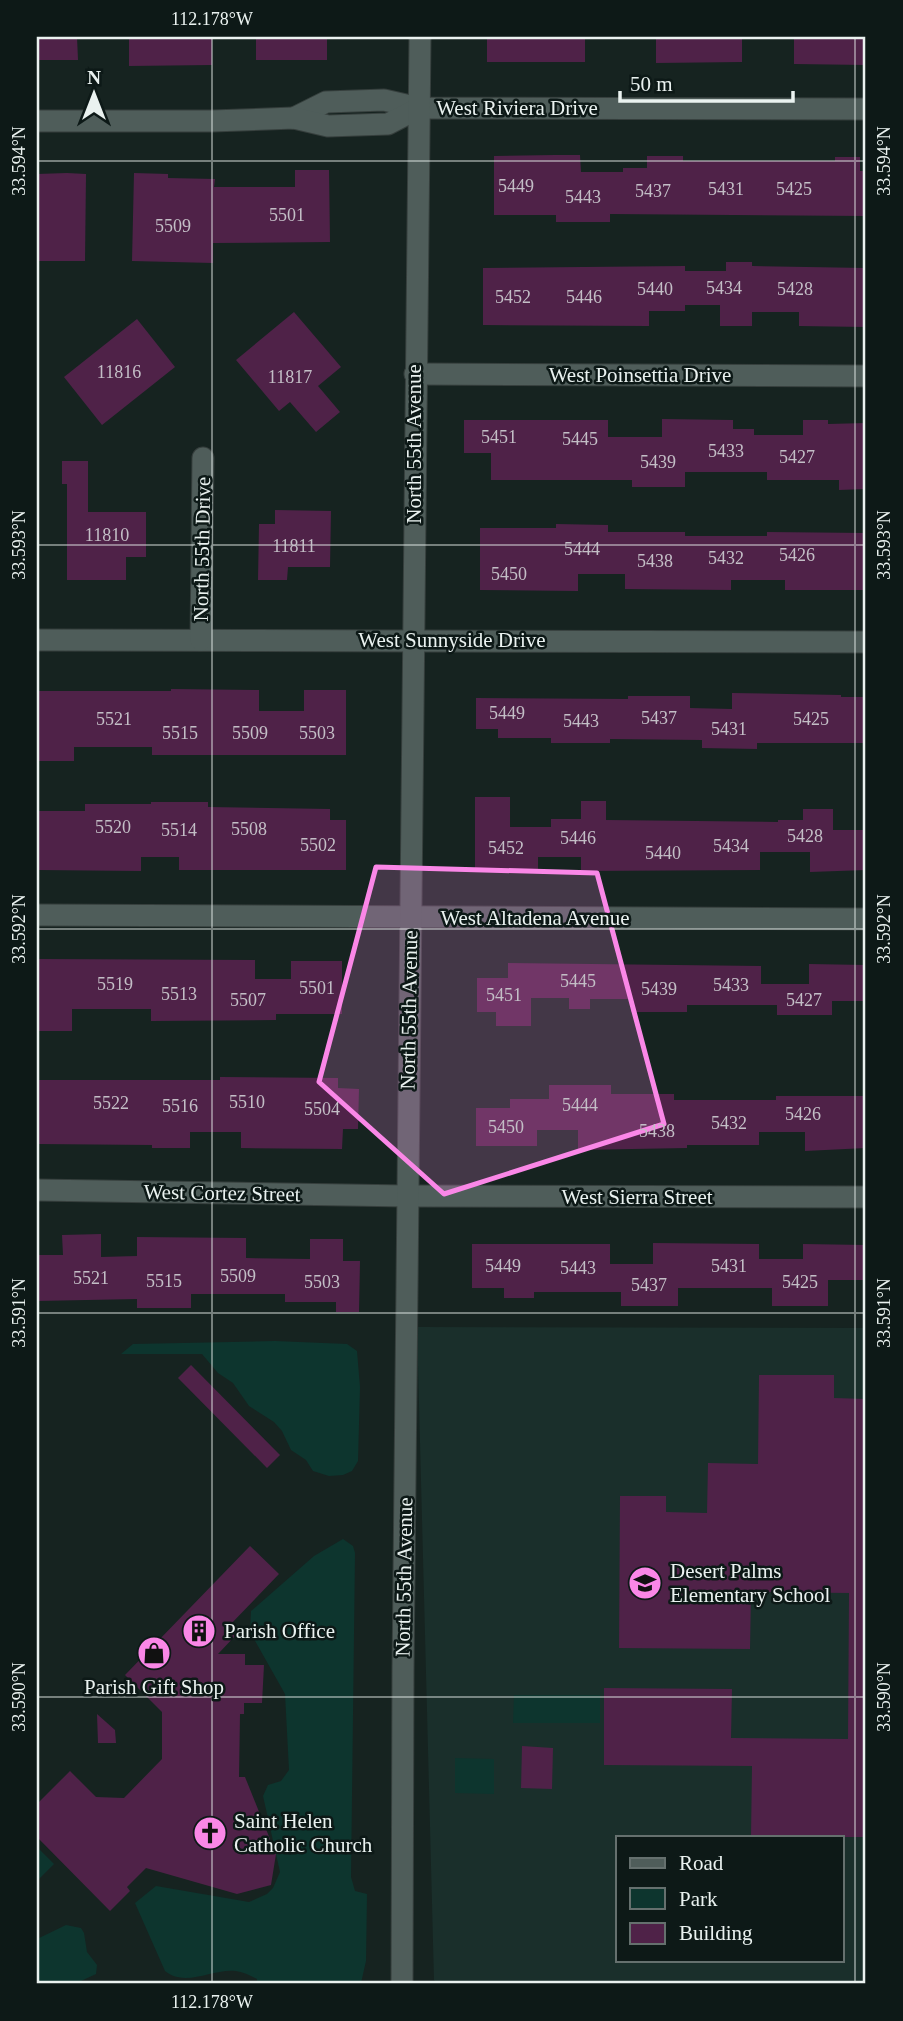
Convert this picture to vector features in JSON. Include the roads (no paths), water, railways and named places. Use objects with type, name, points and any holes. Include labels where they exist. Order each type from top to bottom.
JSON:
[{"type":"street","name":"North 55th Avenue","points":[[402,1984],[407,1196],[420,37]]},
{"type":"street","name":"West Riviera Drive","points":[[37,121],[294,118],[328,126],[388,124],[419,108],[866,109]]},
{"type":"street","name":"West Poinsettia Drive","points":[[415,374],[866,376]]},
{"type":"street","name":"North 55th Drive","points":[[201,640],[203,458]]},
{"type":"street","name":"West Sunnyside Drive","points":[[37,640],[866,642]]},
{"type":"street","name":"West Altadena Avenue","points":[[37,915],[866,919]]},
{"type":"street","name":"West Cortez Street","points":[[37,1190],[407,1196]]},
{"type":"street","name":"West Sierra Street","points":[[407,1196],[866,1197]]},
{"type":"place","name":"Desert Palms Elementary School","points":[[645,1583]]},
{"type":"place","name":"Parish Office","points":[[199,1631]]},
{"type":"place","name":"Parish Gift Shop","points":[[154,1653]]},
{"type":"place","name":"Saint Helen Catholic Church","points":[[210,1833]]}]
